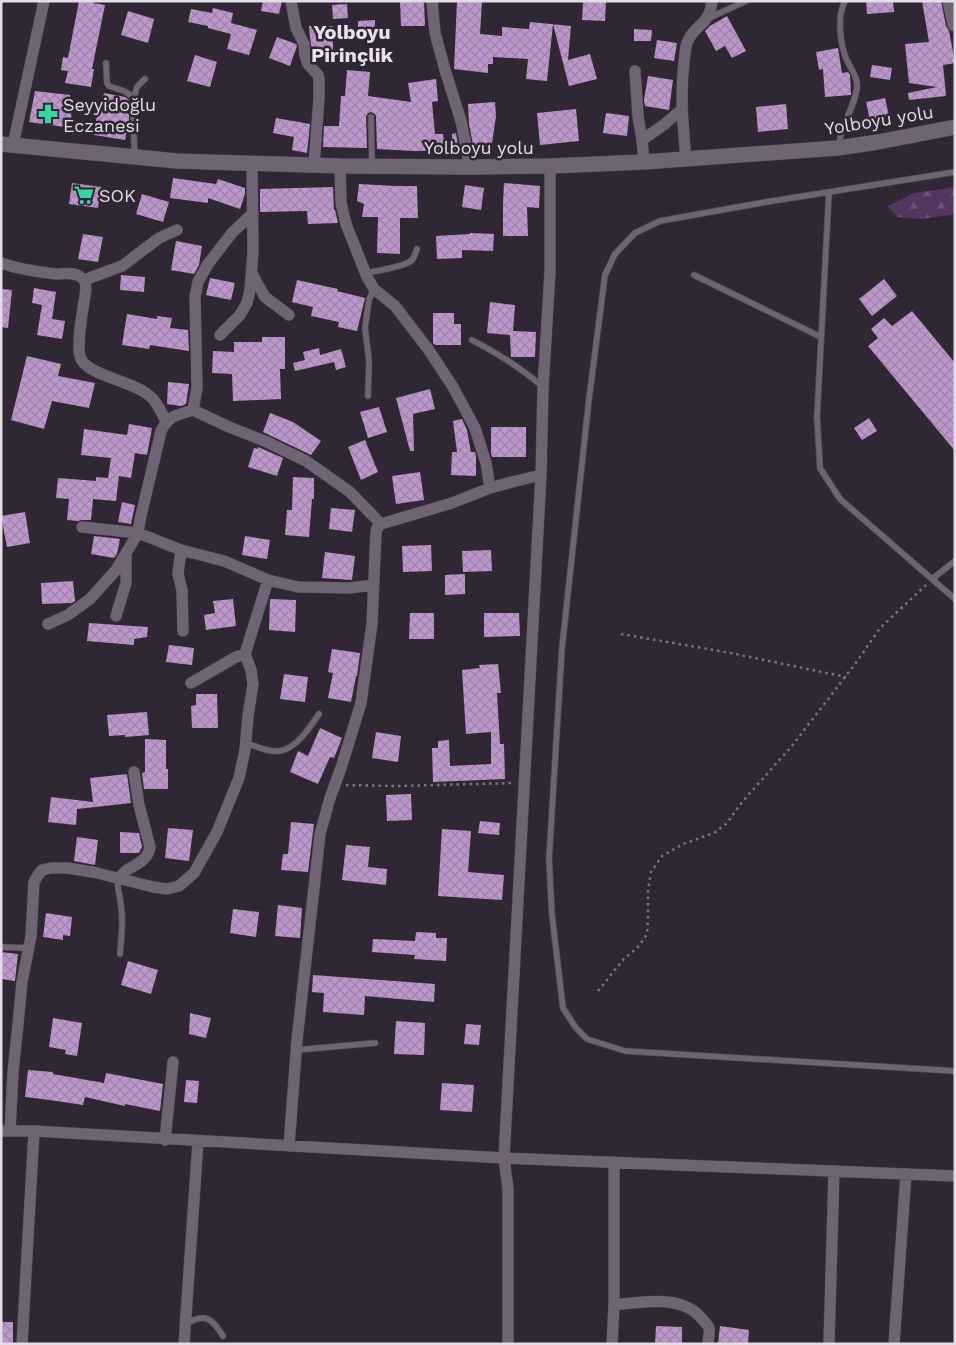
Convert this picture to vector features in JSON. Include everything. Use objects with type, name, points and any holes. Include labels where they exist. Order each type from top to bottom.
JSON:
[{"type":"main road","points":[[950,1],[955,24]]},
{"type":"main road","name":"Yolboyu yolu","points":[[7,144],[177,160],[340,166],[550,166],[644,162],[838,148],[955,127]]},
{"type":"street","points":[[7,144],[44,1]]},
{"type":"street","points":[[291,1],[296,28],[304,44],[308,64],[320,79],[314,165]]},
{"type":"street","points":[[432,1],[435,33],[444,70],[462,121],[470,167]]},
{"type":"street","points":[[686,159],[682,109],[682,78],[687,43],[691,35],[708,18],[712,1]]},
{"type":"street","points":[[635,71],[644,162]]},
{"type":"street","points":[[642,140],[682,109]]},
{"type":"street","points":[[220,335],[240,315],[247,303],[250,290],[254,252],[252,163]]},
{"type":"street","points":[[340,166],[341,203],[346,224],[366,273],[374,289],[395,306],[428,349],[453,387],[475,428],[486,463],[490,488]]},
{"type":"street","points":[[508,1344],[508,1189],[504,1158],[541,475],[550,272],[550,166]]},
{"type":"street","points":[[193,410],[197,388],[195,297],[198,282],[208,264],[232,233],[253,213]]},
{"type":"street","points":[[84,280],[122,266],[159,238],[177,230]]},
{"type":"street","points":[[1,263],[12,267],[56,274],[74,274],[84,280],[86,289],[79,343],[81,358],[87,366],[96,372],[137,388],[152,397],[166,421]]},
{"type":"street","points":[[252,274],[265,297],[289,315]]},
{"type":"street","points":[[48,624],[68,615],[90,599],[116,570],[138,533],[161,431],[166,421],[193,410],[306,461],[350,492],[381,524]]},
{"type":"street","points":[[289,1146],[296,1050],[320,834],[361,703],[372,624],[377,528],[381,524],[452,503],[490,488],[541,475]]},
{"type":"street","points":[[82,527],[138,533],[181,550],[224,562],[268,580],[298,587],[350,588],[373,585]]},
{"type":"street","points":[[181,550],[178,574],[182,590],[183,631]]},
{"type":"street","points":[[116,616],[126,583],[126,555]]},
{"type":"street","points":[[268,580],[245,654],[251,670],[253,684],[246,743],[239,778],[217,832],[194,873],[179,886],[167,889],[67,868],[42,870],[34,882],[30,936],[22,982],[5,1131],[34,1131],[198,1142],[504,1158],[955,1176]]},
{"type":"street","points":[[191,683],[236,657],[245,654]]},
{"type":"street","points":[[118,879],[126,870],[136,866],[146,857],[150,848],[139,805],[134,772]]},
{"type":"street","points":[[165,1140],[173,1062]]},
{"type":"street","points":[[22,1344],[34,1131]]},
{"type":"street","points":[[184,1344],[198,1142]]},
{"type":"street","points":[[612,1344],[614,1305],[614,1162]]},
{"type":"street","points":[[829,1344],[834,1171]]},
{"type":"street","points":[[894,1344],[906,1174]]},
{"type":"street","points":[[614,1305],[668,1302],[686,1306],[700,1316],[709,1328],[708,1344]]},
{"type":"lane","points":[[708,18],[746,1]]},
{"type":"lane","points":[[838,148],[854,98],[857,82],[846,59],[842,44],[840,18],[841,7],[845,1]]},
{"type":"lane","points":[[106,63],[106,83],[135,98]]},
{"type":"lane","points":[[135,156],[135,98],[138,85],[146,79]]},
{"type":"lane","points":[[371,117],[372,166]]},
{"type":"lane","points":[[955,172],[660,221],[635,233],[615,254],[605,275],[588,399],[562,648],[549,859],[552,915],[563,1008],[576,1028],[587,1039],[625,1051],[955,1071]]},
{"type":"lane","points":[[829,192],[817,417],[820,468],[840,499],[955,599]]},
{"type":"lane","points":[[366,273],[388,269],[409,262],[414,258],[417,249]]},
{"type":"lane","points":[[694,275],[821,338]]},
{"type":"lane","points":[[368,396],[369,361],[365,328],[369,300],[374,289]]},
{"type":"lane","points":[[472,340],[526,372],[544,388]]},
{"type":"lane","points":[[932,579],[955,561]]},
{"type":"lane","points":[[246,743],[265,750],[280,751],[302,738],[319,714]]},
{"type":"lane","points":[[118,879],[117,889],[121,906],[122,926],[120,954]]},
{"type":"lane","points":[[1,948],[28,948]]},
{"type":"lane","points":[[296,1050],[375,1043]]},
{"type":"lane","points":[[185,1325],[195,1319],[205,1318],[215,1322],[223,1336]]},
{"type":"path","points":[[598,991],[623,960],[639,946],[647,934],[648,890],[651,872],[662,856],[683,844],[714,833],[727,823],[742,802],[791,747],[846,677],[880,628],[932,579]]},
{"type":"path","points":[[621,634],[731,653],[846,677]]},
{"type":"path","points":[[335,783],[345,785],[396,786],[524,783]]},
{"type":"green space","points":[[955,187],[955,214],[922,219],[897,217],[888,206],[914,193]]},
{"type":"building","points":[[79,1],[94,1],[93,3],[105,5],[92,69],[94,69],[91,87],[65,83],[68,71],[61,70],[63,57],[68,58]]},
{"type":"building","points":[[263,1],[282,1],[279,14],[261,11]]},
{"type":"building","points":[[400,1],[424,1],[425,26],[401,26]]},
{"type":"building","points":[[457,1],[482,1],[480,34],[502,36],[502,27],[529,29],[530,22],[553,24],[547,81],[526,79],[528,59],[493,57],[493,64],[488,64],[488,73],[454,69]]},
{"type":"building","points":[[583,1],[606,1],[605,21],[582,20]]},
{"type":"building","points":[[866,1],[893,1],[894,12],[867,14]]},
{"type":"building","points":[[922,1],[941,1],[955,63],[943,65],[946,96],[909,100],[908,93],[937,87],[909,83],[905,44],[929,42]]},
{"type":"building","points":[[347,4],[348,18],[333,19],[332,5]]},
{"type":"building","points":[[213,8],[233,13],[231,23],[257,30],[249,55],[227,49],[231,34],[208,28],[208,26],[188,22],[191,9],[212,13]]},
{"type":"building","points":[[128,11],[154,19],[148,43],[121,35]]},
{"type":"building","points":[[727,16],[746,51],[732,58],[725,46],[716,51],[705,31]]},
{"type":"building","points":[[375,20],[375,33],[358,34],[358,21]]},
{"type":"building","points":[[553,24],[571,26],[568,60],[590,54],[597,79],[569,86]]},
{"type":"building","points":[[309,26],[333,26],[333,51],[312,51]]},
{"type":"building","points":[[634,29],[652,30],[651,41],[634,41]]},
{"type":"building","points":[[277,37],[297,46],[290,66],[269,58]]},
{"type":"building","points":[[657,40],[677,43],[674,61],[654,58]]},
{"type":"building","points":[[838,48],[842,73],[848,72],[850,75],[851,95],[825,97],[823,69],[819,70],[816,52]]},
{"type":"building","points":[[195,55],[217,62],[210,87],[187,81]]},
{"type":"building","points":[[872,65],[892,68],[890,80],[870,77]]},
{"type":"building","points":[[347,70],[370,72],[368,96],[411,102],[408,83],[436,79],[438,101],[432,102],[435,134],[443,134],[444,140],[452,140],[452,134],[456,133],[457,150],[415,151],[377,149],[376,117],[371,112],[366,117],[367,148],[323,147],[324,126],[339,126],[341,96],[345,96]]},
{"type":"building","points":[[648,76],[673,80],[669,110],[645,106],[644,100]]},
{"type":"building","points":[[35,91],[70,95],[72,128],[29,122]]},
{"type":"building","points":[[104,93],[125,97],[129,100],[126,113],[129,114],[129,120],[125,140],[94,135],[98,108],[101,109]]},
{"type":"building","points":[[885,98],[890,121],[871,125],[866,102]]},
{"type":"building","points":[[495,102],[496,116],[492,143],[473,145],[468,104]]},
{"type":"building","points":[[786,104],[788,129],[758,132],[756,107]]},
{"type":"building","points":[[576,109],[579,141],[540,145],[537,113]]},
{"type":"building","points":[[606,113],[629,116],[627,136],[603,133]]},
{"type":"building","points":[[276,118],[310,124],[307,153],[292,150],[294,137],[273,133]]},
{"type":"building","points":[[173,178],[216,184],[218,179],[245,188],[240,209],[208,198],[208,203],[170,198]]},
{"type":"building","points":[[72,183],[101,187],[98,208],[69,204]]},
{"type":"building","points":[[504,183],[540,186],[539,208],[527,207],[528,236],[503,236]]},
{"type":"building","points":[[359,184],[417,186],[418,218],[400,218],[400,254],[377,253],[378,217],[362,217],[364,204],[357,201]]},
{"type":"building","points":[[465,185],[484,188],[481,210],[462,207]]},
{"type":"building","points":[[333,187],[334,210],[338,223],[308,224],[307,211],[260,212],[260,189]]},
{"type":"building","points":[[142,194],[169,202],[163,222],[136,214]]},
{"type":"building","points":[[470,233],[494,234],[493,251],[462,250],[462,258],[437,259],[436,236]]},
{"type":"building","points":[[83,234],[103,237],[98,262],[78,259]]},
{"type":"building","points":[[176,241],[202,246],[199,265],[194,274],[171,270]]},
{"type":"building","points":[[121,275],[145,277],[144,292],[120,290]]},
{"type":"building","points":[[210,278],[235,283],[231,300],[206,295]]},
{"type":"building","points":[[884,279],[897,296],[872,316],[859,299]]},
{"type":"building","points":[[297,280],[338,289],[337,291],[365,298],[357,331],[338,327],[339,322],[311,316],[313,307],[292,302]]},
{"type":"building","points":[[34,288],[56,292],[52,319],[65,321],[62,339],[37,335],[42,305],[32,303]]},
{"type":"building","points":[[1,289],[12,290],[8,328],[1,327]]},
{"type":"building","points":[[490,302],[515,305],[513,331],[536,332],[535,357],[511,357],[510,335],[487,333]]},
{"type":"building","points":[[912,311],[955,363],[955,451],[868,346],[878,338],[871,329],[884,318],[892,326]]},
{"type":"building","points":[[433,313],[454,313],[454,324],[461,324],[461,345],[435,345],[433,343]]},
{"type":"building","points":[[127,314],[157,319],[157,316],[172,318],[170,328],[188,330],[189,351],[150,345],[149,349],[122,345]]},
{"type":"building","points":[[262,337],[285,337],[285,369],[280,369],[281,399],[233,401],[232,374],[212,373],[213,351],[234,352],[234,342],[262,342]]},
{"type":"building","points":[[319,348],[320,355],[341,349],[346,367],[336,370],[334,362],[295,371],[293,363],[305,360],[303,352]]},
{"type":"building","points":[[27,356],[61,364],[58,376],[95,383],[89,408],[52,401],[44,429],[11,420]]},
{"type":"building","points":[[168,382],[189,384],[186,404],[181,406],[167,404]]},
{"type":"building","points":[[430,389],[435,409],[413,414],[414,451],[410,451],[396,398]]},
{"type":"building","points":[[379,407],[387,432],[368,438],[360,412]]},
{"type":"building","points":[[270,413],[293,422],[321,441],[311,455],[263,432]]},
{"type":"building","points":[[869,418],[877,431],[862,440],[854,428]]},
{"type":"building","points":[[462,419],[467,430],[471,452],[475,452],[476,456],[476,476],[451,475],[452,452],[457,452],[453,421]]},
{"type":"building","points":[[129,424],[152,428],[147,455],[135,453],[131,478],[119,476],[116,501],[93,499],[91,520],[67,520],[69,499],[56,498],[58,478],[96,481],[96,477],[108,478],[111,458],[81,455],[84,429],[127,435]]},
{"type":"building","points":[[491,427],[526,427],[526,457],[492,457]]},
{"type":"building","points":[[365,440],[378,472],[361,480],[348,447]]},
{"type":"building","points":[[258,447],[283,458],[277,476],[248,467],[254,448],[257,449]]},
{"type":"building","points":[[420,472],[424,500],[396,504],[392,476]]},
{"type":"building","points":[[293,477],[314,478],[314,499],[312,499],[309,537],[285,535],[287,510],[292,510]]},
{"type":"building","points":[[122,502],[135,505],[131,524],[118,522]]},
{"type":"building","points":[[331,508],[355,510],[352,532],[329,529]]},
{"type":"building","points":[[25,512],[30,543],[7,547],[1,516]]},
{"type":"building","points":[[94,536],[120,539],[117,554],[114,558],[91,554]]},
{"type":"building","points":[[245,536],[270,540],[267,559],[242,555]]},
{"type":"building","points":[[431,545],[432,571],[403,572],[402,546]]},
{"type":"building","points":[[491,550],[492,571],[463,572],[462,551]]},
{"type":"building","points":[[325,552],[355,556],[352,580],[322,578]]},
{"type":"building","points":[[465,574],[465,594],[445,595],[445,575]]},
{"type":"building","points":[[73,581],[75,601],[72,603],[42,604],[41,583]]},
{"type":"building","points":[[233,599],[236,626],[206,630],[204,615],[215,613],[213,601]]},
{"type":"building","points":[[270,599],[296,600],[295,632],[269,630]]},
{"type":"building","points":[[410,613],[434,613],[434,639],[409,639]]},
{"type":"building","points":[[484,613],[519,613],[520,636],[484,637]]},
{"type":"building","points":[[89,623],[148,627],[147,637],[134,639],[134,645],[87,641]]},
{"type":"building","points":[[169,645],[194,648],[192,665],[166,662]]},
{"type":"building","points":[[332,649],[360,653],[351,702],[328,698],[333,673],[328,672]]},
{"type":"building","points":[[498,664],[501,693],[497,693],[500,744],[504,744],[505,779],[433,782],[432,748],[438,748],[438,741],[449,740],[450,766],[491,764],[491,732],[466,734],[462,670],[480,668],[479,665]]},
{"type":"building","points":[[284,674],[308,677],[305,702],[280,699]]},
{"type":"building","points":[[196,694],[217,694],[218,728],[192,728],[191,706],[196,705]]},
{"type":"building","points":[[147,712],[149,735],[109,736],[107,715]]},
{"type":"building","points":[[320,728],[342,738],[334,758],[330,757],[318,784],[290,772],[298,751],[308,756]]},
{"type":"building","points":[[376,732],[401,736],[398,762],[372,758]]},
{"type":"building","points":[[145,739],[166,740],[168,789],[144,789],[142,773],[145,772]]},
{"type":"building","points":[[127,774],[131,803],[77,809],[76,825],[48,822],[51,797],[93,802],[90,778]]},
{"type":"building","points":[[411,794],[412,820],[387,821],[386,795]]},
{"type":"building","points":[[480,821],[500,823],[499,835],[478,833]]},
{"type":"building","points":[[291,822],[314,824],[308,872],[281,870],[283,854],[288,854]]},
{"type":"building","points":[[168,828],[193,830],[189,861],[165,858]]},
{"type":"building","points":[[442,829],[471,831],[468,872],[504,875],[502,900],[438,896]]},
{"type":"building","points":[[120,832],[139,833],[142,847],[139,853],[120,853]]},
{"type":"building","points":[[77,837],[98,840],[95,865],[74,861]]},
{"type":"building","points":[[346,845],[370,847],[368,867],[387,869],[386,885],[342,880]]},
{"type":"building","points":[[278,905],[302,908],[300,938],[275,936]]},
{"type":"building","points":[[233,909],[259,912],[256,937],[230,933]]},
{"type":"building","points":[[46,913],[72,917],[70,936],[63,935],[63,940],[43,937]]},
{"type":"building","points":[[416,932],[436,933],[436,938],[447,938],[446,961],[414,959],[415,955],[372,952],[373,939],[415,941]]},
{"type":"building","points":[[1,952],[18,954],[15,981],[1,979]]},
{"type":"building","points":[[128,961],[158,970],[151,994],[121,985]]},
{"type":"building","points":[[313,975],[435,984],[434,1002],[365,996],[364,1015],[323,1012],[324,993],[312,992]]},
{"type":"building","points":[[190,1013],[211,1018],[206,1038],[189,1034]]},
{"type":"building","points":[[53,1018],[82,1023],[77,1056],[65,1054],[66,1050],[49,1047]]},
{"type":"building","points":[[396,1021],[425,1023],[424,1055],[394,1054]]},
{"type":"building","points":[[466,1024],[481,1025],[479,1045],[464,1044]]},
{"type":"building","points":[[28,1070],[53,1072],[53,1074],[104,1083],[106,1073],[163,1084],[160,1111],[125,1104],[125,1106],[85,1097],[83,1105],[25,1097]]},
{"type":"building","points":[[186,1080],[199,1081],[197,1103],[184,1102]]},
{"type":"building","points":[[442,1083],[474,1085],[472,1112],[440,1110]]},
{"type":"building","points":[[1,1322],[13,1322],[13,1343],[1,1343]]},
{"type":"building","points":[[656,1326],[682,1327],[682,1344],[655,1344]]},
{"type":"building","points":[[720,1326],[749,1330],[748,1344],[718,1344]]},
{"type":"place","name":"Seyyidoğlu Eczanesi","points":[[48,114]]},
{"type":"place","name":"SOK","points":[[84,195]]},
{"type":"district","name":"Yolboyu Pirinçlik","points":[[352,44]]}]
